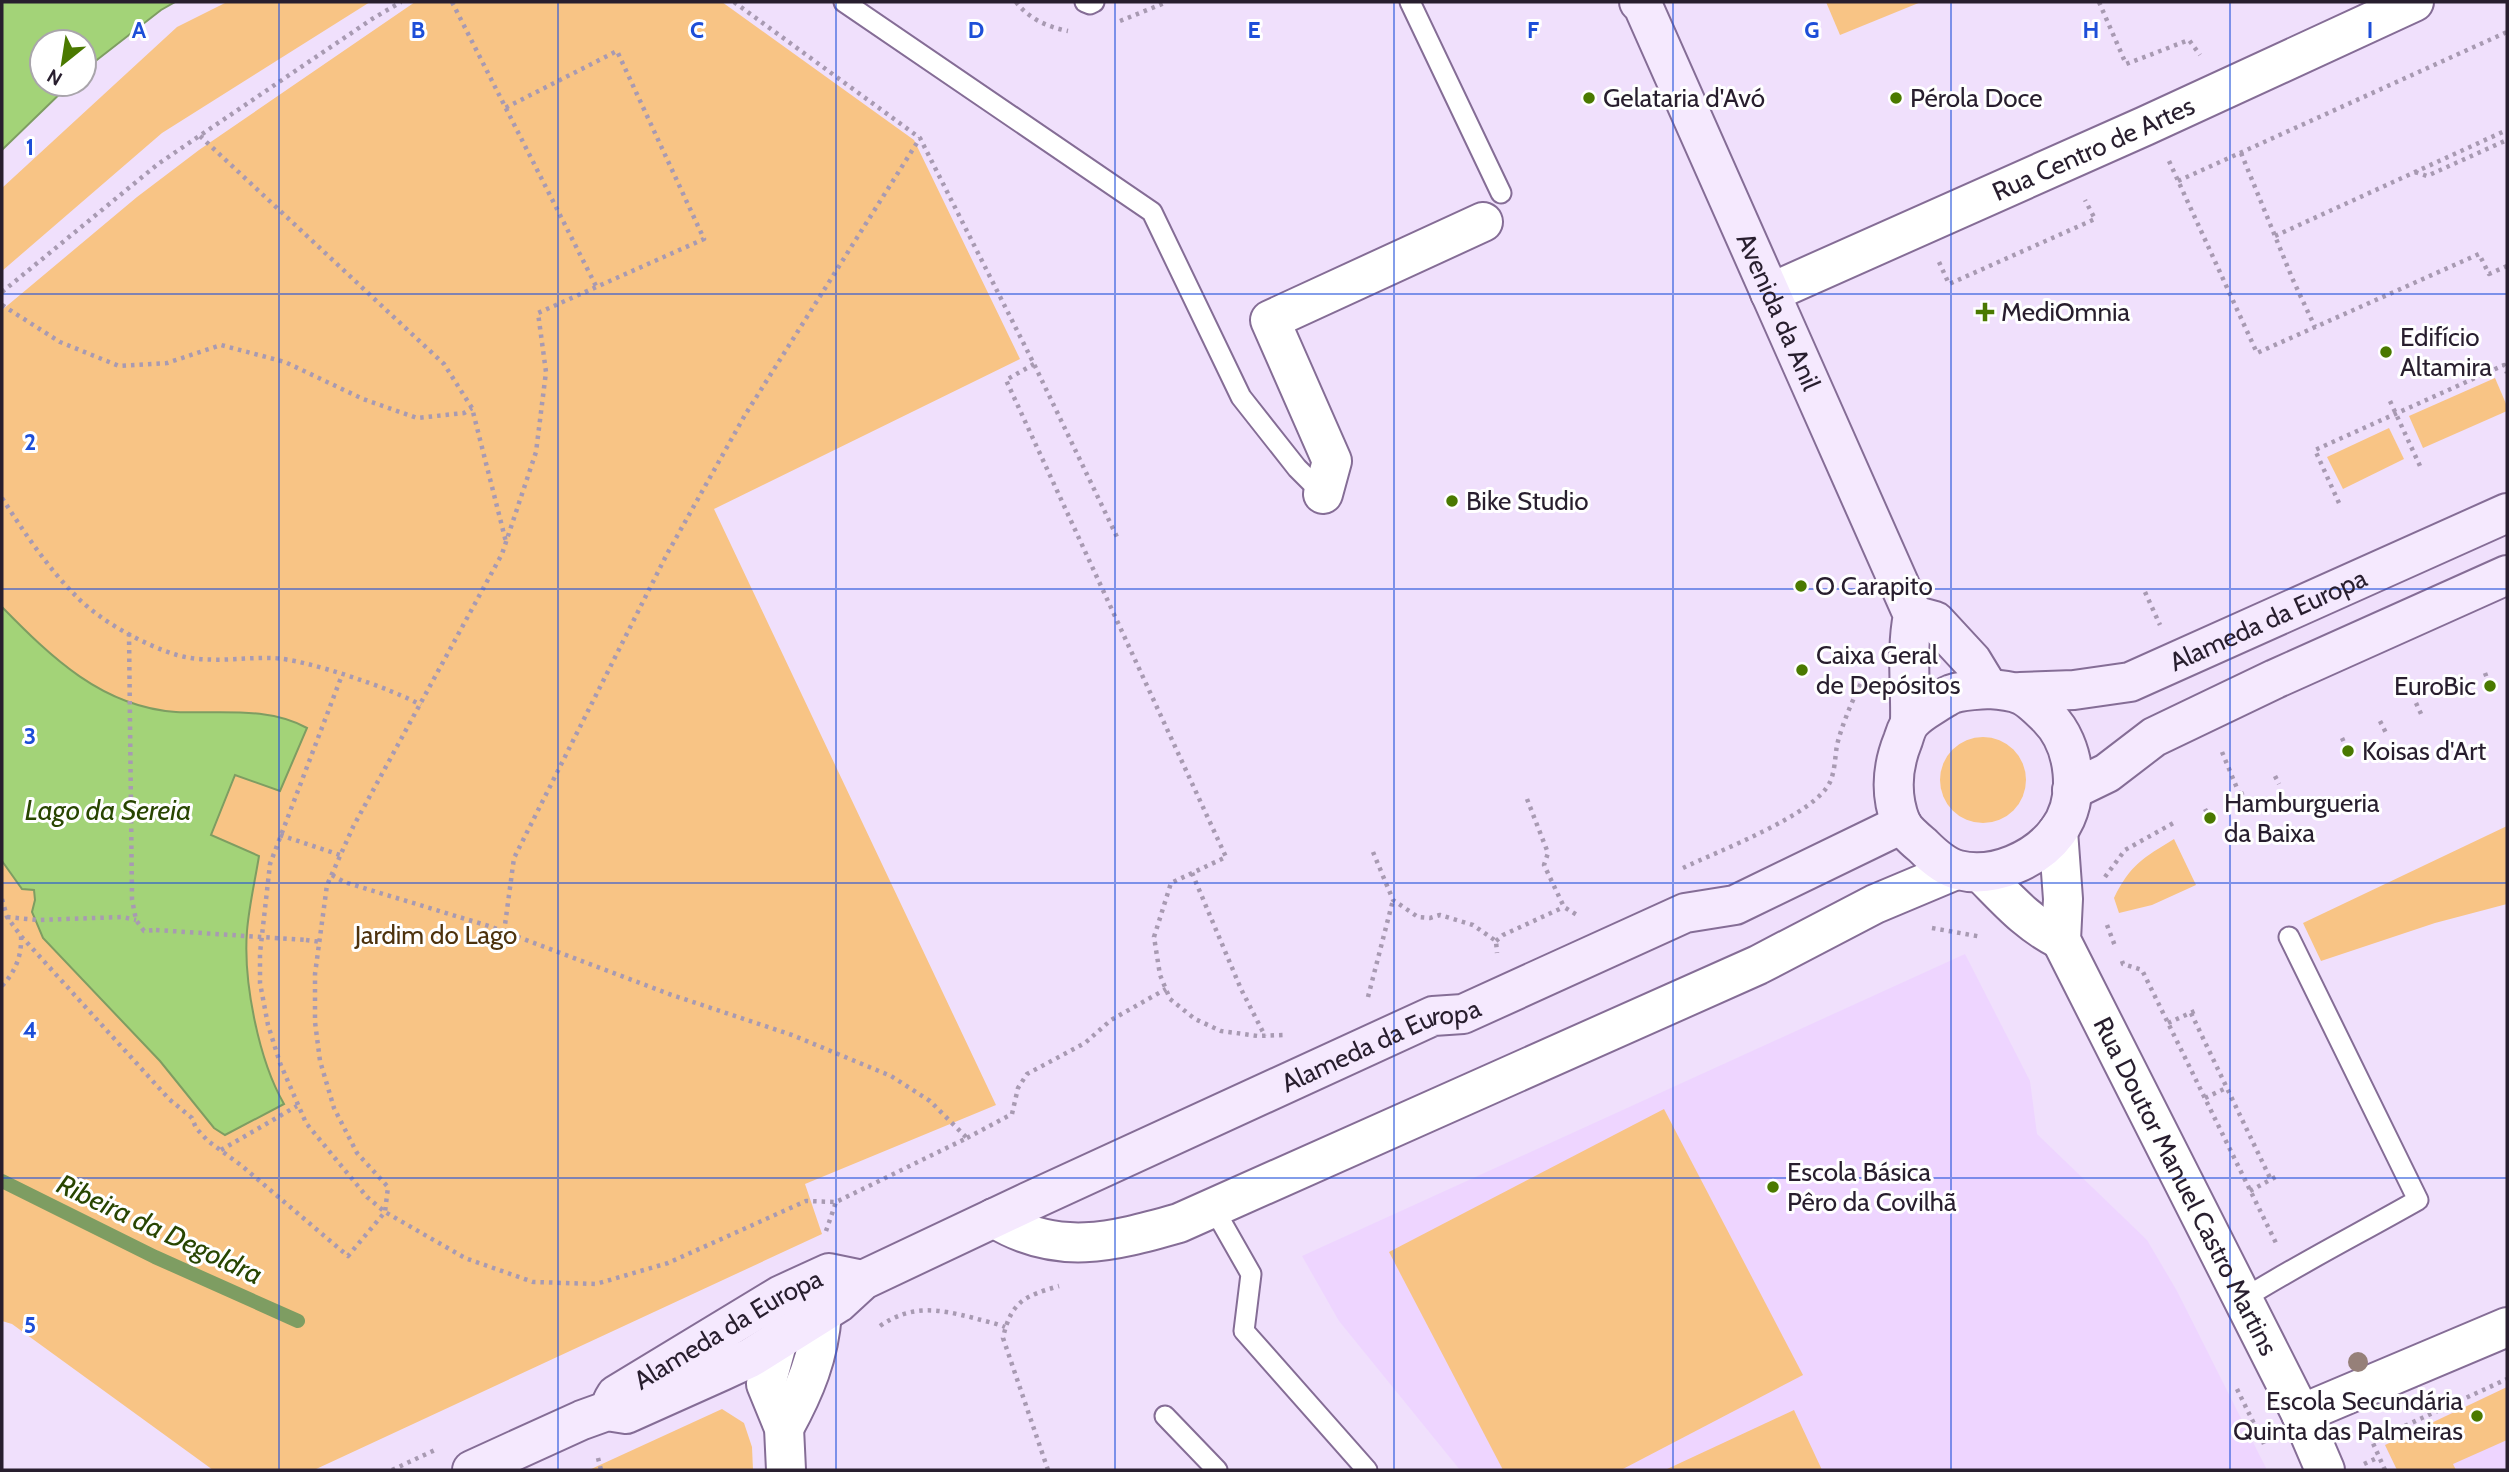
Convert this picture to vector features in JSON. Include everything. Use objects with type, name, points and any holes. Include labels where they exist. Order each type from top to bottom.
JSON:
[{"type":"main road","name":"Avenida da Anil","points":[[1642,3],[1913,615]]},
{"type":"main road","name":"Alameda da Europa","points":[[2004,691],[2074,690],[2130,682],[2507,513]]},
{"type":"main road","points":[[2072,790],[2107,773],[2154,737],[2275,679],[2507,575]]},
{"type":"main road","points":[[1910,723],[1923,711],[1951,694],[2004,691],[2030,699],[2053,722],[2066,743],[2073,769],[2067,813],[2058,831],[2034,854],[2009,866],[1968,871],[1932,855],[1902,824],[1893,783],[1895,761],[1910,723],[1908,638],[1913,615],[1935,621],[1972,662],[2004,691]]},
{"type":"main road","name":"Alameda da Europa","points":[[472,1470],[607,1411],[626,1414],[750,1358],[838,1303],[863,1280],[1433,1016],[1463,1014],[1685,914],[1735,905],[1902,824]]},
{"type":"main road","name":"Alameda da Europa","points":[[607,1411],[616,1395],[781,1295],[829,1273],[863,1280]]},
{"type":"street","name":"Rua Centro de Artes","points":[[1770,293],[2145,126],[2414,2]]},
{"type":"street","points":[[1322,494],[1332,461],[1270,320],[1492,208]]},
{"type":"street","name":"Rua Doutor Manuel Castro Martins","points":[[2058,831],[2063,899],[2061,940],[2301,1414],[2325,1470]]},
{"type":"street","points":[[994,1218],[1015,1231],[1038,1239],[1081,1244],[1125,1239],[1179,1223],[1758,965],[1875,904],[1968,871],[2024,917],[2061,940]]},
{"type":"street","points":[[784,1427],[803,1394],[820,1339],[822,1313]]},
{"type":"street","points":[[2301,1414],[2507,1326]]},
{"type":"street","points":[[778,1340],[766,1384],[784,1427],[786,1470]]},
{"type":"street","points":[[722,1371],[752,1386],[770,1405],[784,1427]]},
{"type":"lane","points":[[844,2],[1152,212],[1241,397],[1322,494]]},
{"type":"lane","points":[[1085,2],[1094,2]]},
{"type":"lane","points":[[1410,2],[1492,208]]},
{"type":"lane","points":[[2243,1299],[2281,1275],[2315,1259],[2418,1200],[2289,937]]},
{"type":"lane","points":[[1214,1209],[1251,1274],[1244,1331],[1367,1470]]},
{"type":"lane","points":[[1166,1416],[1217,1470]]},
{"type":"path","points":[[2,292],[158,164],[401,2]]},
{"type":"path","points":[[452,2],[596,286]]},
{"type":"path","points":[[734,2],[920,138],[1034,364],[1116,537]]},
{"type":"path","points":[[2099,2],[2126,64],[2189,40]]},
{"type":"path","points":[[2178,181],[2507,32]]},
{"type":"path","points":[[2,899],[7,918],[21,936],[169,1099],[192,1118],[196,1128],[208,1142],[348,1256],[385,1212],[388,1187],[357,1153],[334,1108],[320,1061],[315,1022],[315,974],[327,885],[353,827],[506,543],[536,452],[546,372],[538,313],[704,239],[617,51],[505,108]]},
{"type":"path","points":[[2276,236],[2507,130]]},
{"type":"path","points":[[200,136],[444,364],[472,408],[506,543]]},
{"type":"path","points":[[504,932],[514,858],[667,554],[752,404],[920,138]]},
{"type":"path","points":[[2415,172],[2427,176],[2507,140]]},
{"type":"path","points":[[2164,150],[2257,353],[2479,254],[2489,274],[2507,266]]},
{"type":"path","points":[[2241,153],[2315,327]]},
{"type":"path","points":[[1936,255],[1949,284],[2095,219],[2080,189]]},
{"type":"path","points":[[2,305],[60,342],[119,366],[167,362],[221,345],[285,362],[363,399],[417,418],[464,413],[472,408]]},
{"type":"path","points":[[1034,364],[1006,380],[1226,858],[1171,883],[1154,937],[1160,975],[1170,999],[1195,1019],[1221,1031],[1265,1037],[1290,1033]]},
{"type":"path","points":[[2339,503],[2315,450],[2504,365],[2507,373]]},
{"type":"path","points":[[2390,401],[2420,466]]},
{"type":"path","points":[[2,498],[38,552],[77,598],[129,633],[179,655],[212,660],[275,658],[342,675],[421,705]]},
{"type":"path","points":[[2144,592],[2163,632]]},
{"type":"path","points":[[129,633],[132,899],[136,920],[144,931],[321,942]]},
{"type":"path","points":[[1682,868],[1802,811],[1822,794],[1830,782],[1841,733],[1869,665]]},
{"type":"path","points":[[2485,673],[2490,686]]},
{"type":"path","points":[[342,675],[270,864],[260,953],[260,983],[268,1026],[280,1063],[306,1123],[367,1197],[385,1212],[465,1258],[533,1282],[596,1284],[668,1263],[806,1201],[836,1202],[1012,1114],[1017,1088],[1027,1074],[1085,1043],[1111,1020],[1166,989]]},
{"type":"path","points":[[2463,683],[2469,696]]},
{"type":"path","points":[[2416,704],[2422,716]]},
{"type":"path","points":[[2380,721],[2386,733]]},
{"type":"path","points":[[2342,738],[2348,751]]},
{"type":"path","points":[[2218,740],[2245,801]]},
{"type":"path","points":[[2275,776],[2279,784]]},
{"type":"path","points":[[1527,799],[1548,853],[1545,865],[1563,907],[1581,916]]},
{"type":"path","points":[[2206,809],[2210,817]]},
{"type":"path","points":[[2102,890],[2105,877],[2125,850],[2177,821]]},
{"type":"path","points":[[1758,832],[1760,839]]},
{"type":"path","points":[[280,835],[340,855]]},
{"type":"path","points":[[1373,852],[1393,900],[1418,917],[1440,915],[1474,925],[1496,941],[1498,951],[1490,961]]},
{"type":"path","points":[[1192,873],[1265,1037]]},
{"type":"path","points":[[332,875],[344,882],[504,932],[669,994],[792,1035],[891,1076],[930,1101],[967,1138]]},
{"type":"path","points":[[1368,997],[1393,900]]},
{"type":"path","points":[[1496,941],[1503,934],[1563,907]]},
{"type":"path","points":[[7,918],[38,920],[122,917],[136,920]]},
{"type":"path","points":[[2105,922],[2123,964],[2142,970],[2277,1245],[2277,1268],[2281,1275]]},
{"type":"path","points":[[1929,927],[1993,938]]},
{"type":"path","points":[[2,986],[16,968],[22,949],[21,936]]},
{"type":"path","points":[[1359,1001],[1376,993]]},
{"type":"path","points":[[2168,1023],[2194,1012],[2226,1088],[2271,1180]]},
{"type":"path","points":[[2205,1098],[2226,1088]]},
{"type":"path","points":[[221,1150],[297,1106]]},
{"type":"path","points":[[2250,1191],[2279,1175]]},
{"type":"path","points":[[874,1329],[893,1317],[928,1308],[1005,1328]]},
{"type":"path","points":[[2385,1470],[2372,1441],[2507,1379]]},
{"type":"path","points":[[2234,1382],[2265,1445]]},
{"type":"shaded area","name":"Escola Básica Pêro da Covilhã","points":[[1965,954],[2030,1081],[2037,1134],[2147,1240],[2177,1291],[2267,1470],[1460,1470],[1339,1321],[1302,1256]]},
{"type":"shaded area","name":"Escola Secundária Quinta das Palmeiras","points":[[2507,1387],[2507,1470],[2397,1470],[2385,1445]]},
{"type":"green space","points":[[227,2],[370,2],[162,133],[2,271],[2,188],[177,27]]},
{"type":"green space","name":"Jardim do Lago","points":[[415,2],[722,2],[914,140],[1020,359],[714,509],[996,1105],[805,1184],[822,1234],[314,1470],[213,1470],[12,1324],[2,1321],[2,310],[137,197],[199,150]]},
{"type":"green space","points":[[1826,2],[1921,2],[1840,35]]},
{"type":"green space","points":[[2495,378],[2507,411],[2423,448],[2409,416]]},
{"type":"green space","points":[[2389,428],[2404,459],[2343,489],[2327,457]]},
{"type":"green space","points":[[1975,737],[1991,737],[2014,749],[2023,763],[2026,780],[2023,797],[2014,811],[1991,823],[1975,823],[1959,816],[1947,804],[1940,788],[1940,772],[1947,756],[1959,744]]},
{"type":"green space","points":[[2507,826],[2507,904],[2435,923],[2321,961],[2303,923]]},
{"type":"green space","points":[[2174,839],[2196,885],[2152,905],[2119,913],[2114,898],[2126,878],[2146,857]]},
{"type":"green space","points":[[1664,1109],[1803,1375],[1621,1470],[1503,1470],[1389,1252]]},
{"type":"green space","name":"Escola Secundária Quinta das Palmeiras","points":[[2507,1387],[2507,1440],[2453,1464],[2456,1470],[2397,1470],[2385,1445]]},
{"type":"green space","points":[[722,1409],[744,1423],[752,1447],[753,1470],[589,1470]]},
{"type":"green space","points":[[1794,1410],[1822,1470],[1665,1470]]},
{"type":"water","points":[[2,2],[175,2],[98,59],[98,28],[28,28],[28,98],[56,98],[2,150]]},
{"type":"water","name":"Lago da Sereia","points":[[2,607],[59,661],[101,690],[124,701],[176,712],[243,712],[276,716],[307,728],[280,791],[235,775],[211,835],[259,856],[247,931],[250,997],[260,1044],[284,1104],[225,1135],[214,1128],[160,1061],[43,938],[32,912],[34,890],[22,889],[2,861]]},
{"type":"waterway","name":"Ribeira da Degoldra","points":[[2,1181],[155,1257],[298,1321]]},
{"type":"place","name":"Gelataria d'Avó","points":[[1589,98]]},
{"type":"place","name":"Pérola Doce","points":[[1896,98]]},
{"type":"place","name":"MediOmnia","points":[[1985,312]]},
{"type":"place","name":"Edifício Altamira","points":[[2386,352]]},
{"type":"place","name":"Bike Studio","points":[[1452,501]]},
{"type":"place","name":"O Carapito","points":[[1801,586]]},
{"type":"place","name":"Caixa Geral de Depósitos","points":[[1802,670]]},
{"type":"place","name":"EuroBic","points":[[2490,686]]},
{"type":"place","name":"Koisas d'Art","points":[[2348,751]]},
{"type":"place","name":"Hamburgueria da Baixa","points":[[2210,818]]},
{"type":"place","name":"Escola Básica Pêro da Covilhã","points":[[1773,1187]]},
{"type":"place","name":"Escola Secundária Quinta das Palmeiras","points":[[2477,1416]]}]
